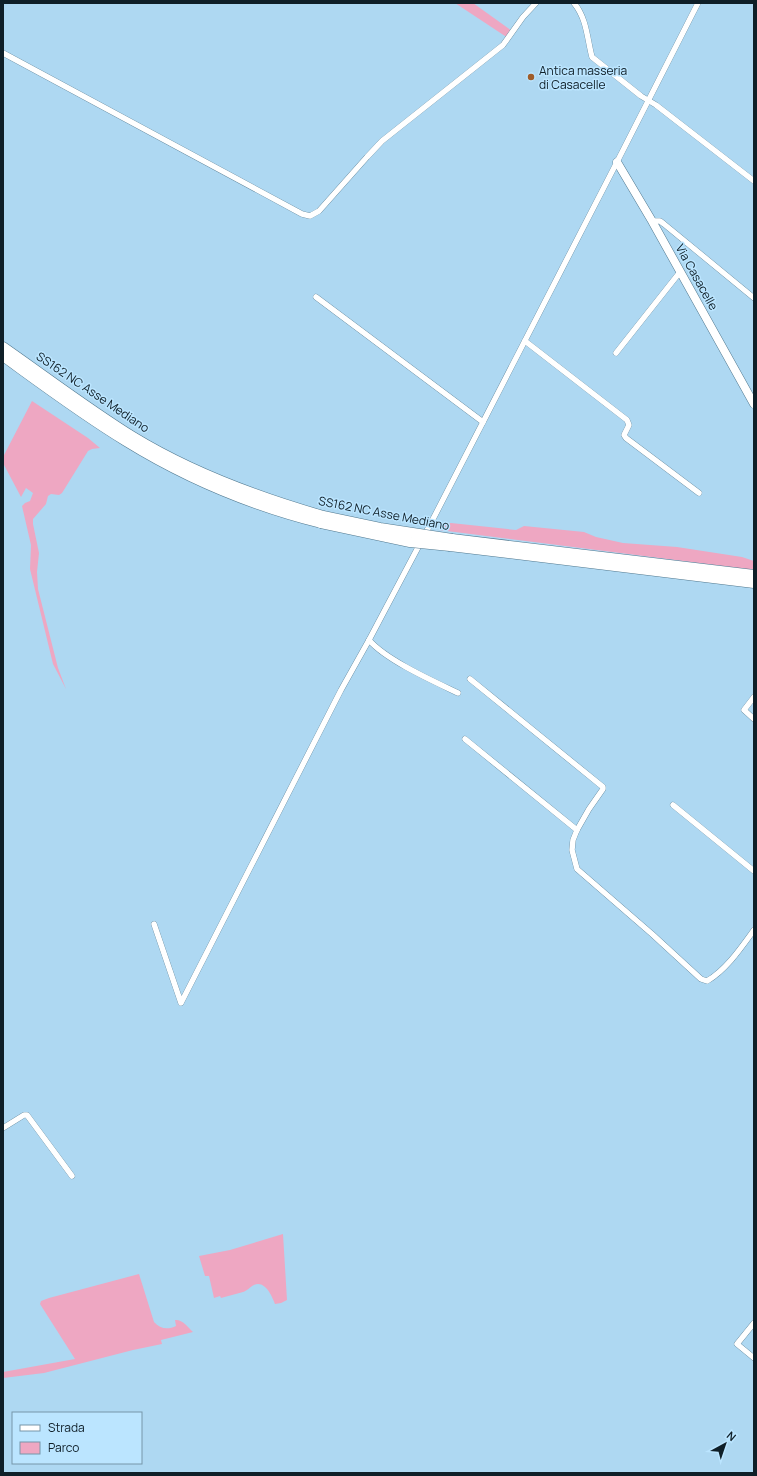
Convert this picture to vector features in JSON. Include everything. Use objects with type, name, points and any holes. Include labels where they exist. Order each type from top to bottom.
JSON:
[{"type":"highway","name":"SS162 NC Asse Mediano","points":[[3,346],[46,382]]},
{"type":"highway","name":"SS162 NC Asse Mediano","points":[[3,356],[134,437],[219,485],[263,498],[322,520],[380,528],[451,543],[754,583]]},
{"type":"highway","name":"SS162 NC Asse Mediano","points":[[451,543],[754,575]]},
{"type":"street","points":[[3,53],[302,214],[310,216],[319,211],[382,141],[503,45],[523,17],[536,3]]},
{"type":"street","points":[[574,3],[584,19],[589,35],[592,57],[754,182]]},
{"type":"street","points":[[154,924],[181,1003],[341,690],[369,640],[483,422],[698,3]]},
{"type":"street","name":"Via Casacelle","points":[[617,162],[652,221],[754,404]]},
{"type":"street","points":[[652,221],[660,221],[664,224],[754,298]]},
{"type":"street","points":[[616,353],[680,272]]},
{"type":"street","points":[[316,297],[483,422]]},
{"type":"street","points":[[525,341],[627,420],[629,425],[624,435],[626,438],[699,493]]},
{"type":"street","points":[[369,640],[374,646],[400,662],[458,692]]},
{"type":"street","points":[[470,679],[603,786],[603,789],[589,809],[573,840],[572,850],[576,868],[701,978],[707,981],[715,977],[740,949],[754,930]]},
{"type":"street","points":[[754,697],[744,710],[754,719]]},
{"type":"street","points":[[465,739],[577,830]]},
{"type":"street","points":[[673,805],[754,871]]},
{"type":"street","points":[[3,1128],[24,1115],[27,1115],[72,1176]]},
{"type":"street","points":[[754,1323],[737,1344],[754,1358]]},
{"type":"green space","points":[[455,3],[473,3],[512,31],[508,38]]},
{"type":"green space","points":[[32,401],[88,438],[100,448],[88,451],[62,493],[59,495],[51,494],[48,496],[46,504],[33,519],[39,553],[37,572],[38,589],[58,668],[66,689],[53,664],[30,569],[31,545],[22,506],[30,501],[33,493],[26,488],[21,497],[3,463],[3,457]]},
{"type":"green space","points":[[451,523],[516,530],[524,526],[584,532],[596,537],[623,543],[677,547],[742,557],[754,561],[754,570],[439,530],[444,524]]},
{"type":"green space","points":[[283,1234],[287,1300],[275,1304],[268,1290],[262,1285],[258,1284],[243,1292],[221,1298],[220,1296],[214,1298],[209,1276],[205,1276],[199,1256],[230,1250]]},
{"type":"green space","points":[[139,1274],[154,1322],[161,1327],[170,1328],[176,1326],[175,1320],[178,1320],[185,1324],[193,1332],[161,1340],[162,1344],[44,1373],[3,1378],[3,1372],[75,1359],[40,1304],[41,1301]]},
{"type":"place","name":"Antica masseria di Casacelle","points":[[531,77]]}]
